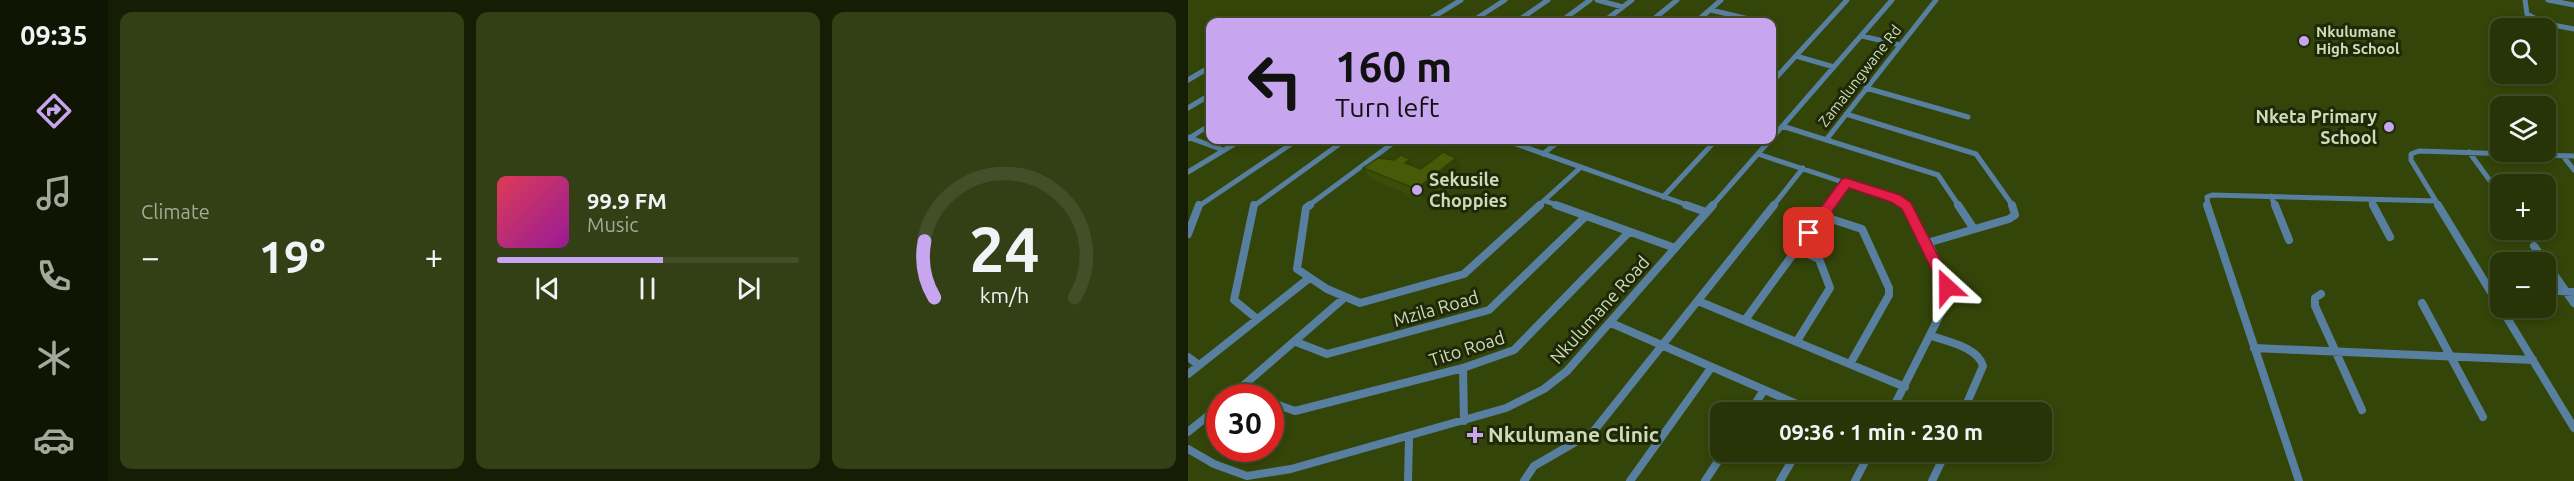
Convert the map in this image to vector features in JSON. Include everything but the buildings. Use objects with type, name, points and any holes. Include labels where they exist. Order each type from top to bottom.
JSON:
[{"type":"street","points":[[1432,18],[1461,0]]},
{"type":"street","points":[[1477,18],[1504,0]]},
{"type":"street","points":[[1522,18],[1548,0]]},
{"type":"street","points":[[1565,18],[1590,0]]},
{"type":"street","points":[[1597,0],[1623,7]]},
{"type":"street","points":[[1608,18],[1632,0]]},
{"type":"street","points":[[1656,17],[1676,0]]},
{"type":"street","points":[[1701,18],[1721,0]]},
{"type":"street","points":[[1776,78],[1847,0]]},
{"type":"street","name":"Nkulumane Road","points":[[1776,133],[1892,0]]},
{"type":"street","name":"Zamalungwane Rd","points":[[1826,140],[1936,0]]},
{"type":"street","points":[[2525,0],[2527,14],[2534,19],[2574,29]]},
{"type":"street","points":[[2548,0],[2574,5]]},
{"type":"street","points":[[1710,10],[1743,18]]},
{"type":"street","points":[[1656,17],[1660,18]]},
{"type":"street","points":[[1862,36],[1900,45]]},
{"type":"street","points":[[1796,56],[1834,67]]},
{"type":"street","points":[[1188,80],[1206,70]]},
{"type":"street","points":[[1866,88],[1968,117]]},
{"type":"street","points":[[1188,108],[1206,97]]},
{"type":"street","points":[[1846,114],[1952,145],[1982,158],[2016,213],[2010,219],[1927,243]]},
{"type":"street","points":[[1782,126],[1938,176],[1974,230]]},
{"type":"street","points":[[1188,138],[1206,127]]},
{"type":"street","points":[[1188,138],[1223,150]]},
{"type":"street","points":[[1188,172],[1234,144]]},
{"type":"street","points":[[1188,234],[1200,203],[1291,144]]},
{"type":"street","points":[[1256,318],[1234,300],[1254,204],[1339,144]]},
{"type":"street","points":[[1391,144],[1306,208],[1297,266],[1308,279],[1344,298],[1360,303],[1464,274],[1581,167]]},
{"type":"street","points":[[1517,144],[1707,212]]},
{"type":"street","points":[[1543,154],[1555,144]]},
{"type":"street","points":[[1663,197],[1712,144]]},
{"type":"street","name":"Nkulumane Road","points":[[1188,449],[1214,464],[1247,476],[1291,469],[1409,438],[1519,403],[1544,389],[1567,371],[1767,144]]},
{"type":"street","points":[[2490,290],[2411,160],[2411,154],[2420,151],[2574,156]]},
{"type":"street","points":[[2469,152],[2490,181]]},
{"type":"street","points":[[1758,154],[1904,203],[1927,243],[1948,294],[1932,336],[1897,402]]},
{"type":"street","points":[[2563,156],[2574,170]]},
{"type":"street","points":[[1524,481],[1531,467],[1587,438],[1803,168]]},
{"type":"street","points":[[1745,320],[1846,182]]},
{"type":"street","points":[[2299,481],[2206,200],[2212,195],[2436,201]]},
{"type":"street","points":[[2271,196],[2289,240]]},
{"type":"street","points":[[2370,200],[2390,237]]},
{"type":"street","points":[[1545,201],[1675,248]]},
{"type":"street","name":"Mzila Road","points":[[1296,342],[1327,354],[1489,310],[1586,216]]},
{"type":"street","points":[[1822,216],[1862,229],[1889,288],[1889,296],[1850,364]]},
{"type":"street","name":"Tito Road","points":[[1284,407],[1295,411],[1463,368],[1506,354],[1521,345],[1629,232]]},
{"type":"street","points":[[2534,246],[2570,292],[2574,303]]},
{"type":"street","points":[[1797,249],[1819,259],[1830,288],[1797,341]]},
{"type":"street","points":[[1188,374],[1308,279]]},
{"type":"street","points":[[2321,294],[2315,298],[2315,306],[2362,410]]},
{"type":"street","points":[[1245,384],[1344,298]]},
{"type":"street","points":[[1698,301],[1905,387]]},
{"type":"street","points":[[2422,303],[2483,417]]},
{"type":"street","points":[[2508,318],[2574,428]]},
{"type":"street","points":[[1611,323],[1792,402]]},
{"type":"street","points":[[1932,336],[1973,352],[1981,358],[1983,366],[1967,402]]},
{"type":"street","points":[[2254,348],[2533,360]]},
{"type":"street","points":[[1188,357],[1199,365]]},
{"type":"street","points":[[1463,368],[1464,421]]},
{"type":"street","points":[[1630,481],[1712,368]]},
{"type":"street","points":[[1756,402],[1764,390]]},
{"type":"street","points":[[1188,432],[1206,417]]},
{"type":"street","points":[[1408,481],[1409,438]]},
{"type":"street","points":[[1705,481],[1717,462]]},
{"type":"street","points":[[1780,481],[1791,462]]},
{"type":"street","points":[[1855,481],[1865,462]]},
{"type":"street","points":[[1932,481],[1941,462]]},
{"type":"place","name":"Nkulumane High School","points":[[2304,41]]},
{"type":"place","name":"Nketa Primary School","points":[[2389,127]]},
{"type":"place","name":"Sekusile Choppies","points":[[1417,190]]},
{"type":"place","name":"Nkulumane Clinic","points":[[1475,435]]},
{"type":"route","points":[[1809,233],[1846,182],[1896,198],[1907,206],[1947,287]]}]
